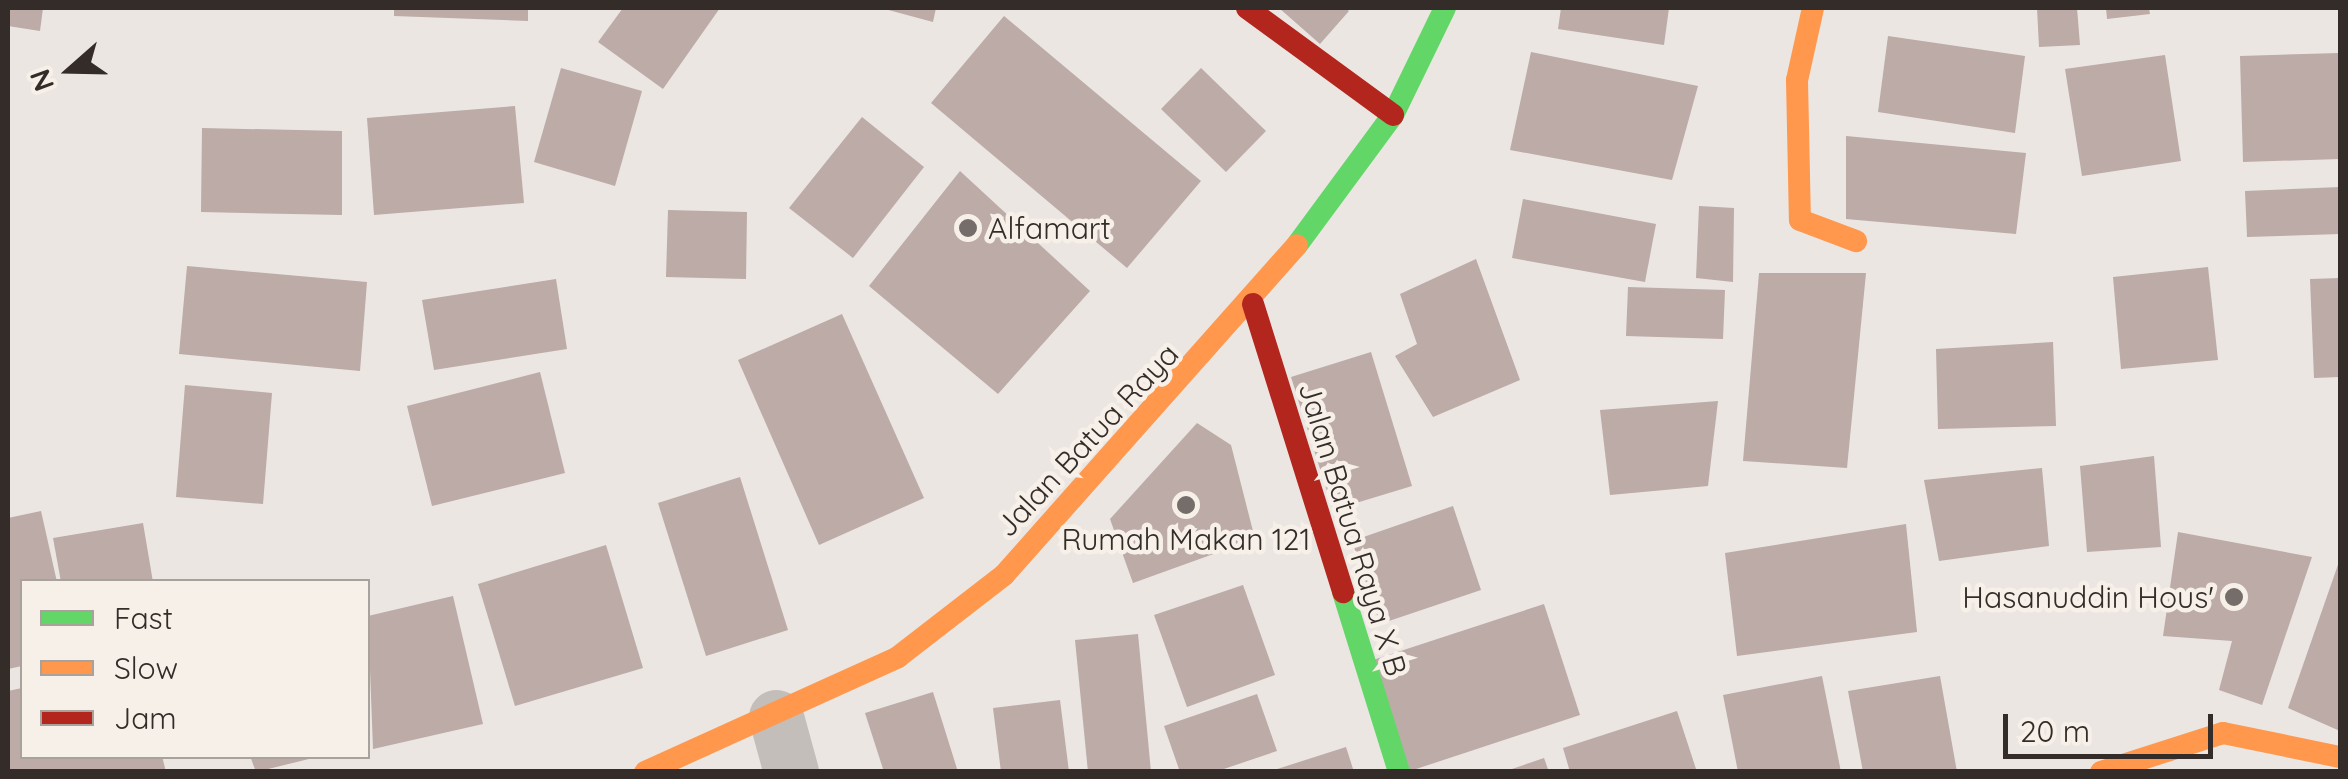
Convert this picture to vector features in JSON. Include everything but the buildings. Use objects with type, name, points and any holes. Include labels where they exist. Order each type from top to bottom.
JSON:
[{"type":"street","points":[[1248,8],[1392,115]]},
{"type":"street","name":"Jalan Batua Raya","points":[[644,772],[776,717],[898,656],[1004,575],[1253,304],[1392,115],[1445,8]]},
{"type":"street","points":[[1813,8],[1797,80],[1800,220],[1856,241]]},
{"type":"street","name":"Jalan Batua Raya X B","points":[[1253,304],[1399,772]]},
{"type":"street","points":[[776,717],[790,772]]},
{"type":"street","points":[[2101,772],[2223,733],[2340,758]]},
{"type":"traffic: fast","points":[[1297,245],[1393,115],[1445,8]]},
{"type":"traffic: fast","points":[[1343,592],[1399,772]]},
{"type":"traffic: slow","points":[[1813,8],[1797,80],[1800,220],[1856,241]]},
{"type":"traffic: slow","points":[[645,772],[898,657],[1004,575],[1297,245]]},
{"type":"traffic: slow","points":[[2101,772],[2223,733],[2340,757]]},
{"type":"traffic: jam","points":[[1247,8],[1393,115]]},
{"type":"traffic: jam","points":[[1253,304],[1343,592]]},
{"type":"place","name":"Alfamart","points":[[968,228]]},
{"type":"place","name":"Rumah Makan 121","points":[[1186,505]]},
{"type":"place","name":"Hasanuddin Hous'","points":[[2234,597]]}]
